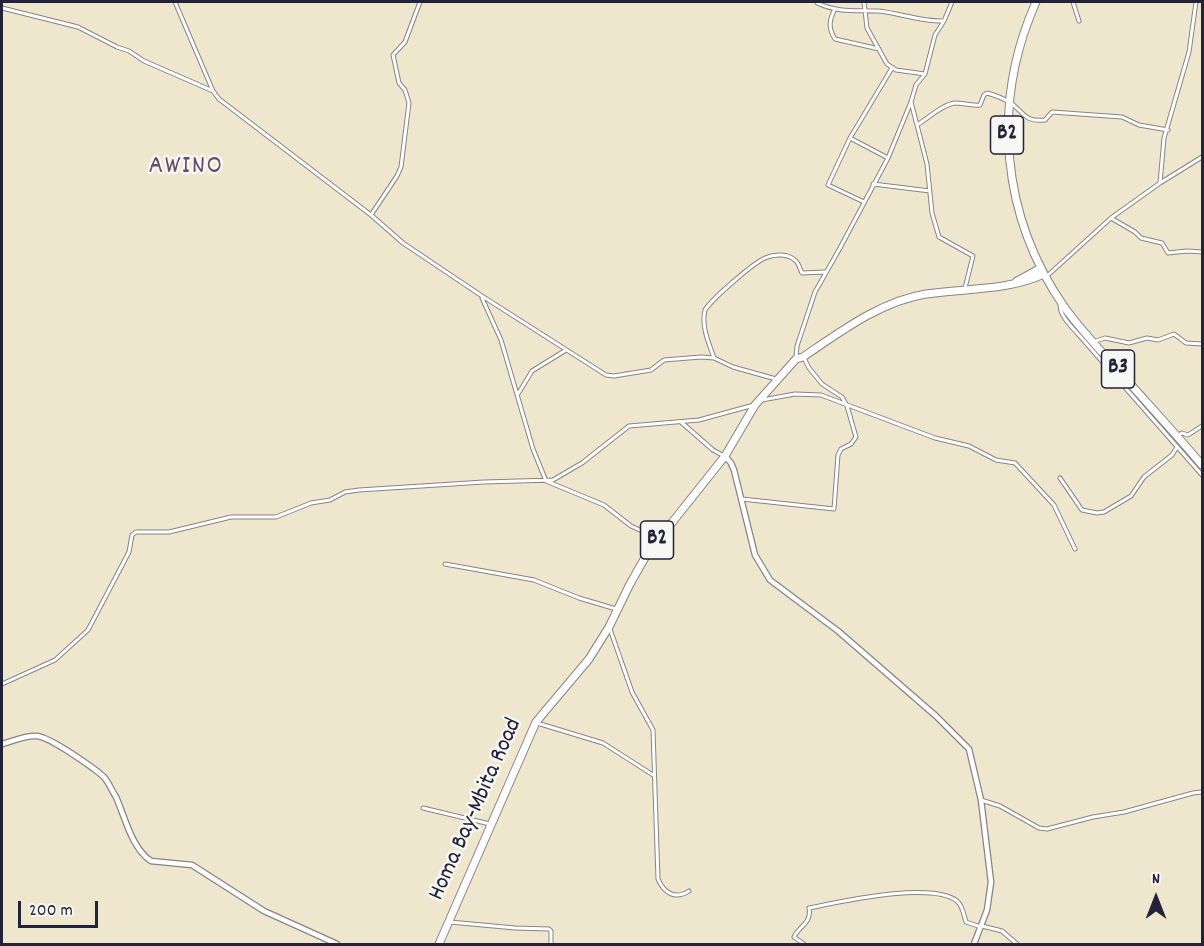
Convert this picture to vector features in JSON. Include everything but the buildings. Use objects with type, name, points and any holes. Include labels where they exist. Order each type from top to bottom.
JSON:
[{"type":"highway","name":"B2","points":[[1036,2],[1014,64],[1009,101],[1008,155],[1014,196],[1029,242],[1044,273]]},
{"type":"highway","name":"Homa Bay-Mbita Road","points":[[439,945],[536,722],[589,659],[609,627],[634,576],[658,538],[725,456],[757,403],[777,379],[800,358],[891,304],[924,294],[1021,284],[1044,273]]},
{"type":"highway","name":"B3","points":[[1044,273],[1091,343],[1203,465]]},
{"type":"street","points":[[175,2],[213,91]]},
{"type":"street","points":[[371,215],[401,167],[409,103],[405,90],[399,83],[393,55],[405,42],[420,2]]},
{"type":"street","points":[[817,2],[822,6],[850,12],[892,13],[932,21],[944,21]]},
{"type":"street","points":[[864,2],[867,28],[887,64],[892,68],[925,74]]},
{"type":"street","points":[[741,499],[834,509],[838,455],[841,449],[851,444],[856,437],[848,406],[842,397],[818,380],[800,358],[797,346],[807,313],[825,272],[840,249],[888,158],[916,85],[925,74],[935,35],[952,2]]},
{"type":"street","points":[[1073,2],[1079,21]]},
{"type":"street","points":[[1160,183],[1162,151],[1189,52],[1196,2]]},
{"type":"street","points":[[2,8],[78,27],[129,51],[144,61],[213,91],[228,106],[371,215],[403,243],[482,296],[610,376],[651,370],[661,362],[668,360],[701,357],[714,358],[733,367],[777,379]]},
{"type":"street","points":[[835,9],[830,18],[830,28],[835,39],[879,49]]},
{"type":"street","points":[[864,202],[828,184],[850,138],[892,68]]},
{"type":"street","points":[[917,125],[948,104],[978,106],[987,93],[1009,101],[1024,117],[1032,120],[1045,120],[1052,112],[1083,114],[1122,117],[1139,125],[1168,130]]},
{"type":"street","points":[[911,102],[927,164],[932,213],[939,237],[973,256],[964,290]]},
{"type":"street","points":[[850,138],[888,158]]},
{"type":"street","points":[[1044,273],[1111,218],[1160,183],[1203,157]]},
{"type":"street","points":[[873,184],[930,191]]},
{"type":"street","points":[[1111,218],[1148,242],[1161,243],[1168,253],[1187,250],[1203,252]]},
{"type":"street","points":[[714,358],[705,331],[705,310],[763,259],[778,254],[797,262],[802,273],[825,272]]},
{"type":"street","points":[[482,296],[501,340],[533,449],[546,481],[604,505],[631,526],[658,538]]},
{"type":"street","points":[[1091,343],[1105,338],[1129,343],[1147,338],[1158,340],[1174,334],[1186,343],[1203,344]]},
{"type":"street","points":[[518,394],[532,371],[566,349]]},
{"type":"street","points":[[1133,391],[1177,447],[1203,475]]},
{"type":"street","points":[[2,684],[55,660],[88,630],[129,552],[132,535],[136,532],[169,532],[231,517],[276,517],[311,503],[330,500],[345,492],[358,490],[553,480],[565,474],[629,426],[699,420],[757,403],[806,393],[821,395],[942,440],[969,447],[996,460],[1015,463],[1054,505],[1075,549]]},
{"type":"street","points":[[681,422],[731,463],[755,555],[770,580],[838,631],[963,741],[971,753],[981,800],[991,882],[990,897],[974,945]]},
{"type":"street","points":[[1177,436],[1180,433],[1188,435],[1203,426]]},
{"type":"street","points":[[1060,478],[1082,510],[1104,512],[1131,496],[1148,473],[1172,455],[1177,447]]},
{"type":"street","points":[[445,564],[534,579],[579,598],[618,610]]},
{"type":"street","points":[[609,627],[632,692],[651,724],[658,879],[663,889],[670,894],[684,895],[689,891]]},
{"type":"street","points":[[536,722],[603,743],[654,775]]},
{"type":"street","points":[[2,744],[35,736],[58,745],[104,778],[134,839],[151,861],[192,865],[264,910],[337,945]]},
{"type":"street","points":[[981,800],[1000,806],[1039,828],[1047,829],[1203,792]]},
{"type":"street","points":[[423,808],[490,824]]},
{"type":"street","points":[[804,945],[794,937],[809,919],[809,908],[903,892],[925,892],[946,896],[956,901],[966,922],[970,925],[1002,930],[1017,945]]},
{"type":"street","points":[[450,922],[549,929],[551,945]]},
{"type":"district","name":"AWINO","points":[[186,168]]}]
